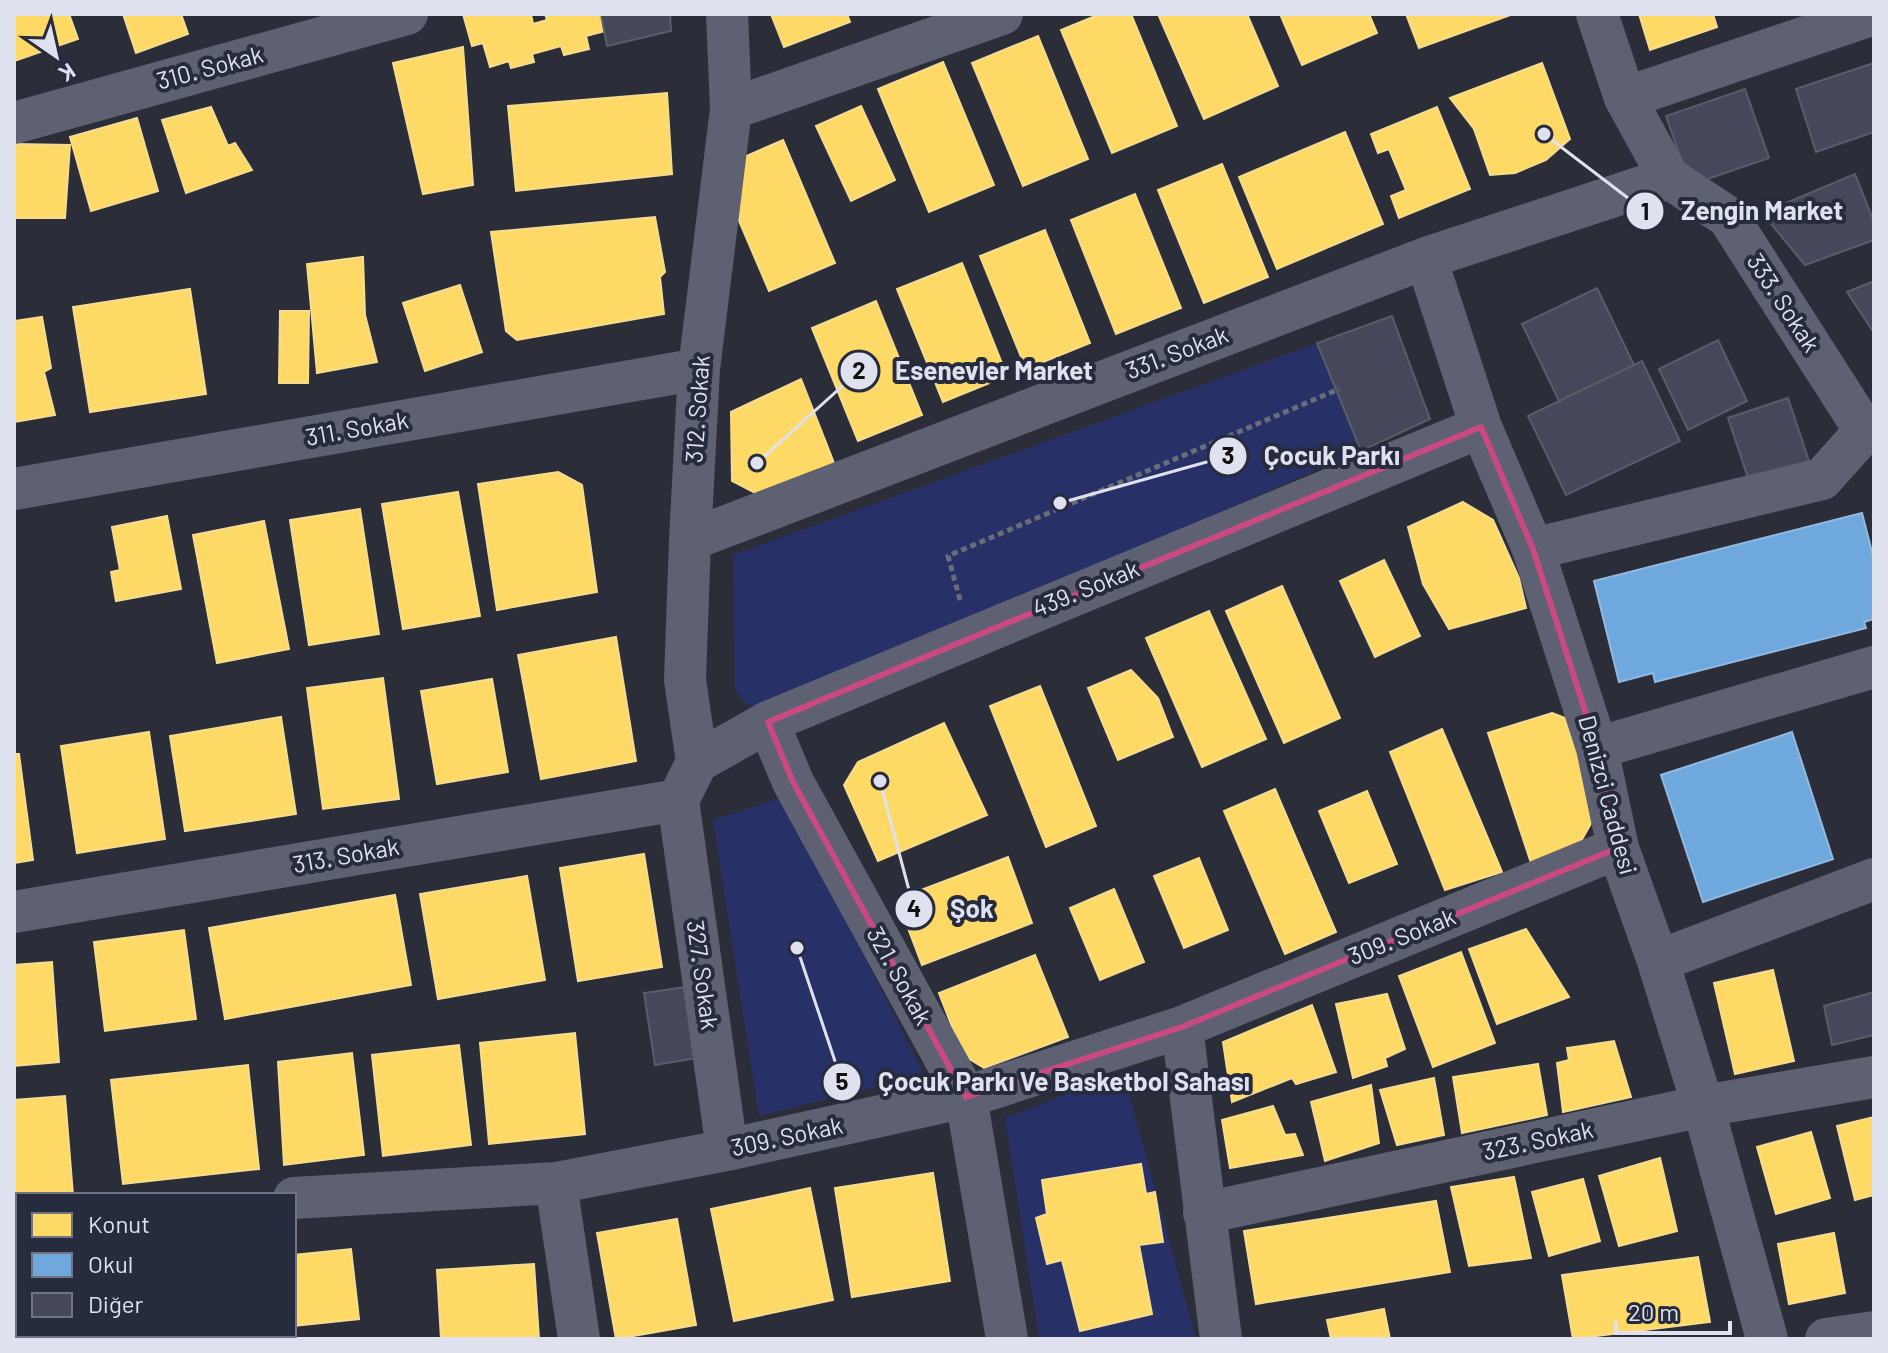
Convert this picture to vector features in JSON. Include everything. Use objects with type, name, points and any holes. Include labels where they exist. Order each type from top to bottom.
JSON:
[{"type":"street","name":"310. Sokak","points":[[14,123],[407,14]]},
{"type":"street","name":"312. Sokak","points":[[697,762],[685,680],[690,540],[699,369],[731,109],[727,14]]},
{"type":"street","points":[[731,109],[1002,14]]},
{"type":"street","name":"333. Sokak","points":[[1597,14],[1625,98],[1669,178],[1728,217],[1870,430]]},
{"type":"street","points":[[1625,98],[1874,14]]},
{"type":"street","name":"331. Sokak","points":[[690,540],[1426,258],[1669,178]]},
{"type":"street","name":"Denizci Caddesi","points":[[1426,258],[1481,427],[1533,549],[1597,748],[1618,848],[1658,961],[1703,1106],[1767,1339]]},
{"type":"street","name":"311. Sokak","points":[[14,489],[699,369]]},
{"type":"street","name":"439. Sokak","points":[[697,762],[768,722],[1481,427]]},
{"type":"street","points":[[1533,549],[1822,479],[1870,430]]},
{"type":"street","points":[[1597,748],[1874,667]]},
{"type":"street","name":"321. Sokak","points":[[768,722],[793,782],[966,1097],[1007,1339]]},
{"type":"street","points":[[678,800],[697,762]]},
{"type":"street","name":"313. Sokak","points":[[14,912],[678,800]]},
{"type":"street","name":"327. Sokak","points":[[678,800],[727,1150]]},
{"type":"street","name":"309. Sokak","points":[[296,1198],[556,1183],[727,1150],[966,1097],[1182,1027],[1618,848]]},
{"type":"street","points":[[1658,961],[1874,879]]},
{"type":"street","points":[[1182,1027],[1221,1339]]},
{"type":"street","name":"323. Sokak","points":[[1204,1213],[1703,1106],[1874,1077]]},
{"type":"street","points":[[556,1183],[579,1339]]},
{"type":"street","points":[[1826,1339],[1874,1332]]},
{"type":"path","points":[[971,636],[948,556],[1339,389]]},
{"type":"highlighted area","points":[[1481,427],[1533,549],[1597,748],[1618,848],[1182,1027],[966,1097],[793,782],[768,722]]},
{"type":"shaded area","points":[[1392,316],[1430,419],[767,715],[744,703],[735,688],[733,555]]},
{"type":"shaded area","points":[[785,797],[924,1075],[759,1116],[713,820]]},
{"type":"shaded area","points":[[1123,1072],[1196,1339],[1039,1339],[1005,1118]]},
{"type":"building: Konut","points":[[14,14],[69,14],[78,39],[14,61]]},
{"type":"building: Konut","points":[[123,14],[181,14],[188,34],[136,53]]},
{"type":"building: Konut","points":[[463,14],[531,14],[533,24],[547,20],[545,14],[601,14],[605,31],[586,36],[589,49],[564,55],[561,46],[532,54],[534,62],[511,68],[509,61],[490,67],[483,43],[472,46]]},
{"type":"building: Konut","points":[[771,14],[847,14],[850,22],[784,47]]},
{"type":"building: Konut","points":[[1100,14],[1131,14],[1177,126],[1112,153],[1061,30]]},
{"type":"building: Konut","points":[[1158,14],[1247,14],[1278,86],[1204,119]]},
{"type":"building: Konut","points":[[1280,14],[1369,14],[1377,33],[1302,65]]},
{"type":"building: Konut","points":[[1406,14],[1513,14],[1419,48]]},
{"type":"building: Konut","points":[[1639,14],[1713,14],[1717,27],[1650,50]]},
{"type":"building: Konut","points":[[1038,36],[1088,159],[1023,186],[972,63]]},
{"type":"building: Konut","points":[[463,47],[473,185],[423,194],[393,63]]},
{"type":"building: Konut","points":[[943,62],[994,185],[929,212],[878,89]]},
{"type":"building: Konut","points":[[1542,63],[1570,139],[1546,160],[1515,173],[1490,175],[1474,129],[1450,98]]},
{"type":"building: Konut","points":[[667,93],[672,174],[516,191],[508,106]]},
{"type":"building: Konut","points":[[861,106],[895,180],[851,201],[816,126]]},
{"type":"building: Konut","points":[[211,107],[228,146],[235,143],[252,170],[186,193],[162,120]]},
{"type":"building: Konut","points":[[1437,107],[1470,189],[1399,218],[1391,196],[1406,190],[1389,149],[1378,153],[1371,134]]},
{"type":"building: Konut","points":[[137,118],[158,191],[91,211],[70,137]]},
{"type":"building: Konut","points":[[1345,132],[1383,224],[1277,269],[1239,177]]},
{"type":"building: Konut","points":[[783,140],[835,263],[769,291],[725,188],[735,161]]},
{"type":"building: Konut","points":[[14,144],[70,145],[65,218],[14,218]]},
{"type":"building: Konut","points":[[1222,164],[1268,277],[1204,303],[1158,190]]},
{"type":"building: Konut","points":[[1135,194],[1181,308],[1116,334],[1071,220]]},
{"type":"building: Konut","points":[[655,217],[665,272],[660,277],[664,314],[517,340],[506,331],[491,232]]},
{"type":"building: Konut","points":[[1045,230],[1090,343],[1026,369],[980,256]]},
{"type":"building: Konut","points":[[363,257],[365,315],[377,362],[317,373],[307,264]]},
{"type":"building: Konut","points":[[962,263],[1007,376],[943,402],[897,289]]},
{"type":"building: Konut","points":[[460,285],[482,352],[425,371],[403,303]]},
{"type":"building: Konut","points":[[190,289],[206,394],[90,412],[73,307]]},
{"type":"building: Konut","points":[[876,301],[922,415],[858,441],[812,328]]},
{"type":"building: Konut","points":[[280,311],[309,311],[308,383],[279,383]]},
{"type":"building: Konut","points":[[42,317],[51,368],[44,372],[55,415],[14,422],[14,321]]},
{"type":"building: Konut","points":[[801,379],[834,463],[759,495],[732,481],[731,412]]},
{"type":"building: Konut","points":[[558,472],[582,485],[597,592],[497,610],[478,484]]},
{"type":"building: Konut","points":[[458,492],[480,616],[403,629],[382,504]]},
{"type":"building: Konut","points":[[1463,502],[1493,520],[1519,578],[1526,608],[1449,629],[1423,584],[1408,527]]},
{"type":"building: Konut","points":[[360,509],[379,634],[309,645],[290,520]]},
{"type":"building: Konut","points":[[167,516],[181,589],[116,601],[111,572],[120,570],[112,527]]},
{"type":"building: Konut","points":[[264,521],[289,649],[217,663],[193,535]]},
{"type":"building: Konut","points":[[1384,560],[1420,636],[1375,657],[1340,581]]},
{"type":"building: Konut","points":[[1282,586],[1340,718],[1284,743],[1226,611]]},
{"type":"building: Konut","points":[[1209,611],[1266,739],[1202,767],[1146,638]]},
{"type":"building: Konut","points":[[616,637],[636,761],[541,779],[518,655]]},
{"type":"building: Konut","points":[[1131,670],[1158,698],[1173,737],[1118,760],[1088,688]]},
{"type":"building: Konut","points":[[383,678],[399,799],[323,809],[307,688]]},
{"type":"building: Konut","points":[[492,679],[508,772],[437,784],[421,691]]},
{"type":"building: Konut","points":[[1040,686],[1096,826],[1046,847],[990,706]]},
{"type":"building: Konut","points":[[1552,713],[1565,718],[1598,811],[1580,843],[1531,863],[1488,733]]},
{"type":"building: Konut","points":[[281,717],[296,814],[185,831],[170,736]]},
{"type":"building: Konut","points":[[944,723],[987,815],[878,861],[844,785],[858,762]]},
{"type":"building: Konut","points":[[1442,729],[1502,872],[1445,890],[1390,752]]},
{"type":"building: Konut","points":[[149,732],[165,839],[77,853],[61,746]]},
{"type":"building: Konut","points":[[14,754],[19,754],[33,860],[14,863]]},
{"type":"building: Konut","points":[[1275,789],[1336,932],[1285,954],[1224,811]]},
{"type":"building: Konut","points":[[1367,791],[1397,864],[1349,883],[1319,811]]},
{"type":"building: Konut","points":[[644,854],[662,967],[578,981],[560,868]]},
{"type":"building: Konut","points":[[1008,857],[1032,923],[922,965],[897,899]]},
{"type":"building: Konut","points":[[1199,858],[1228,930],[1184,948],[1154,876]]},
{"type":"building: Konut","points":[[527,876],[545,980],[438,999],[420,894]]},
{"type":"building: Konut","points":[[1114,889],[1144,962],[1100,980],[1070,908]]},
{"type":"building: Konut","points":[[395,895],[411,985],[225,1019],[209,928]]},
{"type":"building: Konut","points":[[1526,929],[1569,997],[1497,1024],[1469,949]]},
{"type":"building: Konut","points":[[184,930],[196,1019],[105,1031],[94,942]]},
{"type":"building: Konut","points":[[1461,952],[1495,1043],[1433,1067],[1399,976]]},
{"type":"building: Konut","points":[[1035,955],[1068,1037],[984,1068],[963,1055],[939,993]]},
{"type":"building: Konut","points":[[52,962],[59,1062],[14,1066],[14,965]]},
{"type":"building: Konut","points":[[1773,970],[1794,1061],[1735,1074],[1714,983]]},
{"type":"building: Konut","points":[[1387,994],[1405,1049],[1385,1058],[1387,1066],[1353,1078],[1336,1004]]},
{"type":"building: Konut","points":[[1312,1005],[1336,1072],[1296,1084],[1292,1078],[1232,1102],[1223,1042]]},
{"type":"building: Konut","points":[[575,1033],[585,1134],[489,1144],[480,1043]]},
{"type":"building: Konut","points":[[1614,1041],[1631,1097],[1563,1112],[1557,1063],[1569,1060],[1567,1048]]},
{"type":"building: Konut","points":[[459,1045],[471,1145],[383,1156],[372,1055]]},
{"type":"building: Konut","points":[[352,1053],[364,1155],[284,1165],[278,1062]]},
{"type":"building: Konut","points":[[1538,1064],[1547,1115],[1462,1133],[1453,1077]]},
{"type":"building: Konut","points":[[248,1065],[259,1169],[123,1184],[111,1080]]},
{"type":"building: Konut","points":[[1434,1078],[1444,1135],[1397,1145],[1380,1090]]},
{"type":"building: Konut","points":[[1371,1085],[1379,1143],[1325,1161],[1311,1102]]},
{"type":"building: Konut","points":[[65,1096],[73,1193],[16,1193],[14,1201],[14,1100]]},
{"type":"building: Konut","points":[[1273,1106],[1285,1135],[1295,1134],[1303,1155],[1230,1168],[1222,1120]]},
{"type":"building: Konut","points":[[1874,1117],[1874,1195],[1855,1200],[1837,1126]]},
{"type":"building: Konut","points":[[1811,1132],[1830,1198],[1776,1214],[1757,1147]]},
{"type":"building: Konut","points":[[1660,1158],[1677,1231],[1619,1246],[1599,1176]]},
{"type":"building: Konut","points":[[1141,1164],[1146,1194],[1155,1192],[1163,1242],[1139,1245],[1152,1314],[1080,1331],[1062,1260],[1047,1264],[1036,1218],[1047,1214],[1042,1180]]},
{"type":"building: Konut","points":[[933,1173],[950,1281],[852,1297],[835,1188]]},
{"type":"building: Konut","points":[[1514,1177],[1531,1258],[1469,1266],[1451,1187]]},
{"type":"building: Konut","points":[[1583,1179],[1600,1241],[1549,1256],[1532,1192]]},
{"type":"building: Konut","points":[[810,1188],[833,1300],[734,1321],[711,1209]]},
{"type":"building: Konut","points":[[1436,1201],[1450,1272],[1256,1304],[1244,1231]]},
{"type":"building: Konut","points":[[677,1219],[696,1325],[616,1339],[597,1233]]},
{"type":"building: Konut","points":[[1834,1233],[1845,1293],[1789,1304],[1778,1244]]},
{"type":"building: Konut","points":[[351,1249],[359,1319],[296,1326],[296,1255]]},
{"type":"building: Konut","points":[[1698,1257],[1710,1322],[1573,1339],[1562,1275]]},
{"type":"building: Konut","points":[[534,1264],[539,1339],[441,1339],[437,1270]]},
{"type":"building: Konut","points":[[16,1284],[16,1337],[36,1339],[14,1339]]},
{"type":"building: Konut","points":[[1384,1309],[1390,1339],[1331,1339],[1327,1320]]},
{"type":"building: Okul","points":[[1862,513],[1874,560],[1874,619],[1864,622],[1866,628],[1655,682],[1653,673],[1619,682],[1594,581]]},
{"type":"building: Okul","points":[[1792,732],[1833,859],[1703,902],[1661,775]]},
{"type":"building: Diğer","points":[[601,14],[670,14],[671,31],[607,46]]},
{"type":"building: Diğer","points":[[1874,63],[1874,132],[1816,152],[1796,89]]},
{"type":"building: Diğer","points":[[1745,89],[1769,158],[1690,185],[1666,116]]},
{"type":"building: Diğer","points":[[1855,174],[1874,222],[1874,240],[1805,265],[1762,213]]},
{"type":"building: Diğer","points":[[1874,281],[1874,333],[1847,292]]},
{"type":"building: Diğer","points":[[1597,288],[1634,365],[1559,401],[1522,324]]},
{"type":"building: Diğer","points":[[1392,316],[1430,419],[1361,451],[1317,343]]},
{"type":"building: Diğer","points":[[1718,340],[1747,401],[1688,430],[1659,369]]},
{"type":"building: Diğer","points":[[1642,361],[1680,441],[1566,495],[1528,416]]},
{"type":"building: Diğer","points":[[1788,398],[1809,461],[1749,481],[1728,418]]},
{"type":"building: Diğer","points":[[686,987],[697,1058],[655,1065],[644,993]]},
{"type":"building: Diğer","points":[[1874,992],[1874,1035],[1832,1045],[1824,1006]]},
{"type":"place","name":"Zengin Market","points":[[1544,134]]},
{"type":"place","name":"Esenevler Market","points":[[757,463]]},
{"type":"place","name":"Çocuk Parkı","points":[[1060,503]]},
{"type":"place","name":"Şok","points":[[880,781]]},
{"type":"place","name":"Çocuk Parkı Ve Basketbol Sahası","points":[[797,948]]}]
